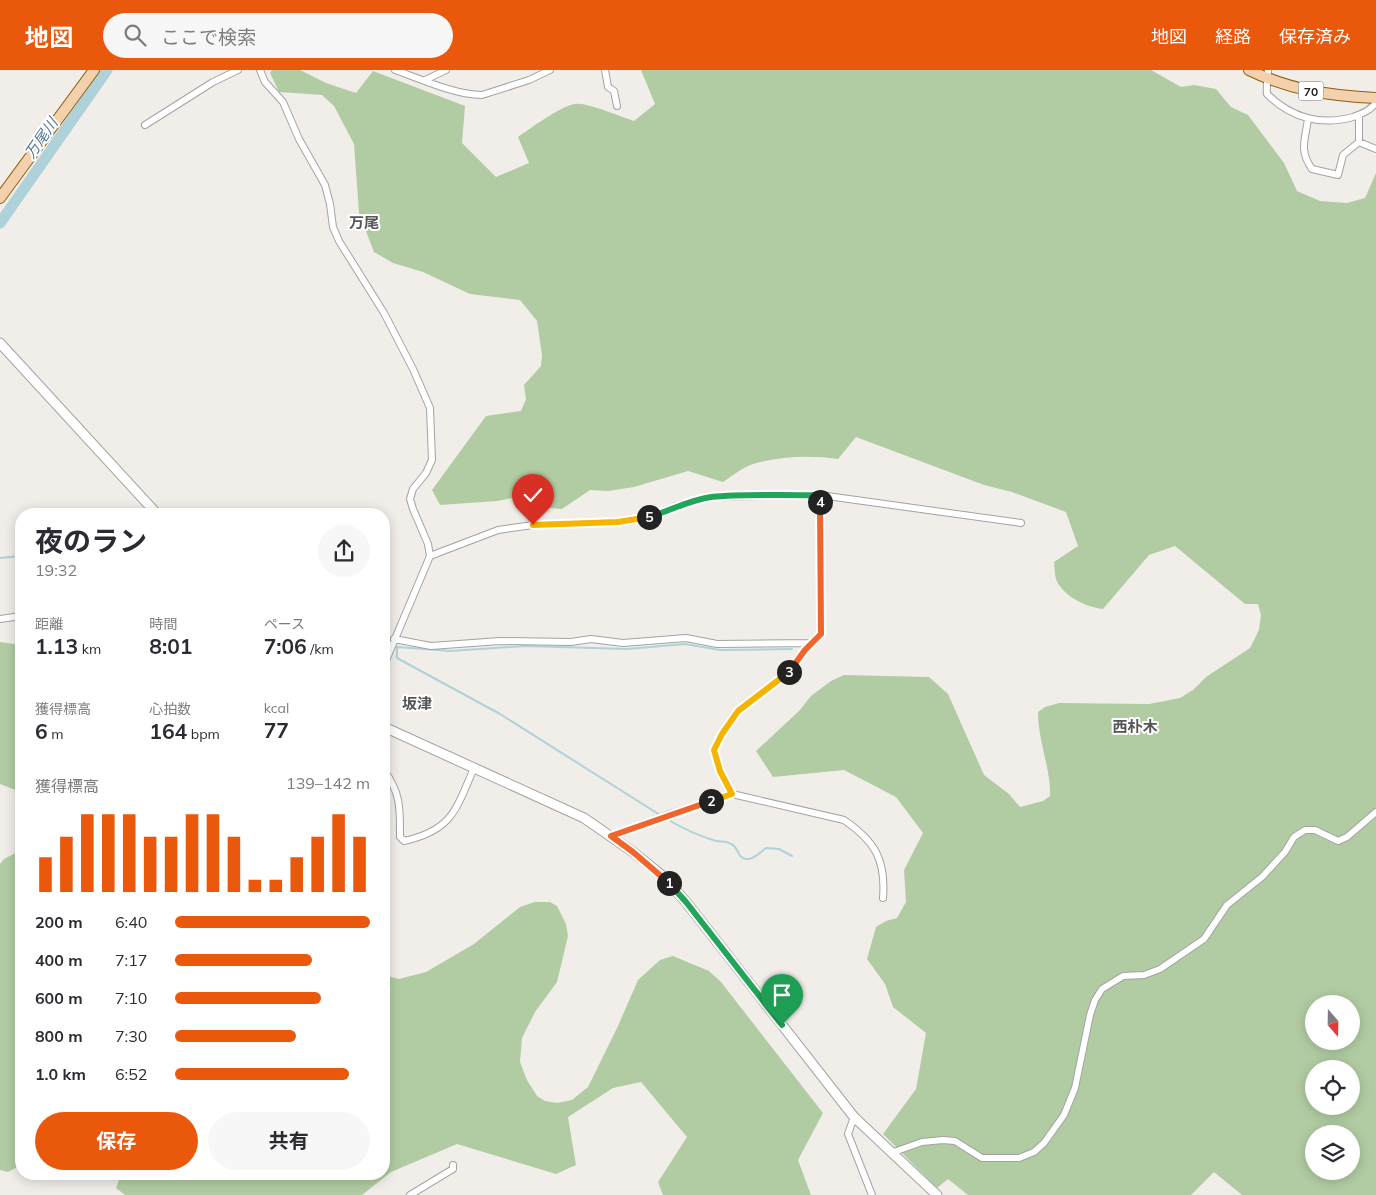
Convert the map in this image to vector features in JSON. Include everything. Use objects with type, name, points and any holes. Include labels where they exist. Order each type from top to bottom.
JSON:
[{"type":"main road","points":[[0,198],[94,70]]},
{"type":"main road","name":"70","points":[[1249,70],[1268,75],[1295,88],[1333,96],[1376,98]]},
{"type":"street","points":[[145,125],[213,82],[238,70]]},
{"type":"street","points":[[260,70],[265,82],[283,102],[298,139],[325,185],[333,228],[339,241],[384,313],[430,408],[432,460],[426,473],[413,489],[410,498],[428,544],[430,556],[390,649]]},
{"type":"street","points":[[395,70],[463,93],[482,94],[535,78],[550,70]]},
{"type":"street","points":[[425,80],[446,70]]},
{"type":"street","points":[[605,70],[608,87],[614,91],[617,106]]},
{"type":"street","points":[[1268,75],[1267,94],[1290,112],[1308,119],[1340,121],[1359,115],[1374,106],[1376,102]]},
{"type":"street","points":[[1359,115],[1359,142]]},
{"type":"street","points":[[1308,119],[1304,151],[1305,159],[1312,169],[1338,175],[1344,154],[1359,142]]},
{"type":"street","points":[[1359,142],[1376,149]]},
{"type":"street","points":[[0,343],[151,508]]},
{"type":"street","points":[[430,556],[498,530],[533,525],[632,521],[666,512],[676,506],[711,497],[820,495],[1021,523]]},
{"type":"street","points":[[732,794],[720,771],[714,750],[722,734],[738,711],[788,673],[821,634],[820,495]]},
{"type":"street","points":[[0,619],[15,617]]},
{"type":"street","points":[[394,640],[431,646],[500,641],[570,642],[591,639],[623,643],[686,638],[717,644],[812,643]]},
{"type":"street","points":[[390,730],[584,818],[633,852],[664,877],[686,902],[854,1118],[937,1195]]},
{"type":"street","points":[[390,778],[400,801],[400,837],[404,841],[416,838],[443,825],[454,814],[474,768]]},
{"type":"street","points":[[611,836],[661,817],[732,794],[844,820],[858,830],[879,857],[884,870],[883,898]]},
{"type":"street","points":[[891,1153],[922,1142],[943,1140],[956,1141],[982,1158],[1019,1158],[1034,1152],[1044,1143],[1064,1115],[1075,1088],[1090,1015],[1095,1000],[1102,989],[1123,976],[1144,975],[1160,969],[1204,939],[1227,905],[1262,877],[1285,852],[1294,836],[1305,830],[1315,830],[1338,841],[1348,837],[1376,812]]},
{"type":"street","points":[[854,1118],[848,1134],[872,1195]]},
{"type":"street","points":[[410,1195],[453,1169],[453,1165]]},
{"type":"green space","points":[[272,70],[300,70],[326,83],[356,93],[373,71],[465,106],[462,143],[496,177],[529,163],[518,137],[561,109],[575,104],[587,105],[634,121],[655,104],[641,70],[1151,70],[1181,87],[1194,85],[1216,89],[1231,107],[1248,115],[1284,163],[1297,191],[1320,201],[1347,203],[1365,198],[1376,173],[1376,1195],[1242,1195],[1214,1172],[1191,1195],[968,1195],[948,1179],[937,1188],[883,1134],[916,1089],[926,1033],[893,1007],[885,984],[867,959],[876,927],[886,921],[897,918],[906,902],[904,870],[923,833],[896,797],[844,770],[773,777],[756,751],[799,711],[811,696],[831,681],[844,675],[929,677],[948,694],[984,775],[1009,794],[1020,807],[1043,801],[1050,796],[1050,786],[1040,734],[1038,712],[1045,707],[1059,703],[1149,704],[1180,698],[1193,690],[1206,677],[1250,648],[1259,630],[1261,615],[1258,604],[1245,604],[1175,546],[1149,555],[1103,609],[1085,604],[1063,590],[1055,577],[1054,562],[1078,546],[1066,512],[1012,492],[984,485],[856,437],[838,459],[795,457],[763,461],[745,467],[723,482],[688,471],[634,487],[608,491],[590,490],[562,509],[550,508],[538,493],[497,501],[440,505],[432,490],[486,416],[521,411],[526,399],[524,385],[541,366],[542,355],[537,321],[520,300],[470,294],[423,272],[393,263],[374,252],[359,213],[354,144],[334,106],[322,95],[279,92],[270,73]]},
{"type":"green space","points":[[0,642],[15,644],[15,790],[0,784]]},
{"type":"green space","points":[[15,853],[15,1168],[8,1172],[0,1170],[0,864],[4,859]]},
{"type":"green space","points":[[535,902],[550,902],[557,906],[566,924],[568,936],[557,982],[535,1012],[522,1038],[520,1062],[527,1080],[537,1096],[545,1101],[557,1103],[572,1100],[588,1087],[638,980],[660,960],[673,956],[709,971],[721,982],[823,1113],[798,1160],[811,1195],[663,1195],[658,1182],[687,1137],[641,1082],[613,1088],[568,1117],[576,1165],[556,1174],[457,1144],[390,1173],[390,976],[399,979],[426,972],[474,944],[520,907]]},
{"type":"green space","points":[[119,1180],[381,1180],[362,1195],[125,1195],[116,1188]]},
{"type":"waterway","name":"万尾川","points":[[0,223],[107,70]]},
{"type":"waterway","points":[[0,558],[15,557]]},
{"type":"waterway","points":[[390,645],[450,651],[525,646],[627,649],[685,644],[720,650],[792,649]]},
{"type":"waterway","points":[[397,647],[397,658],[500,714],[660,815]]},
{"type":"waterway","points":[[667,819],[703,837],[734,845],[739,855],[746,859],[752,858],[766,848],[779,849],[792,856]]},
{"type":"district","name":"万尾","points":[[364,222]]},
{"type":"district","name":"坂津","points":[[417,703]]},
{"type":"district","name":"西朴木","points":[[1135,726]]},
{"type":"route","points":[[533,525],[632,521],[666,512],[676,506],[711,497],[820,495],[821,634],[805,650],[788,673],[738,711],[722,734],[714,750],[716,762],[732,794],[611,836],[664,877],[686,902],[782,1025]]}]
